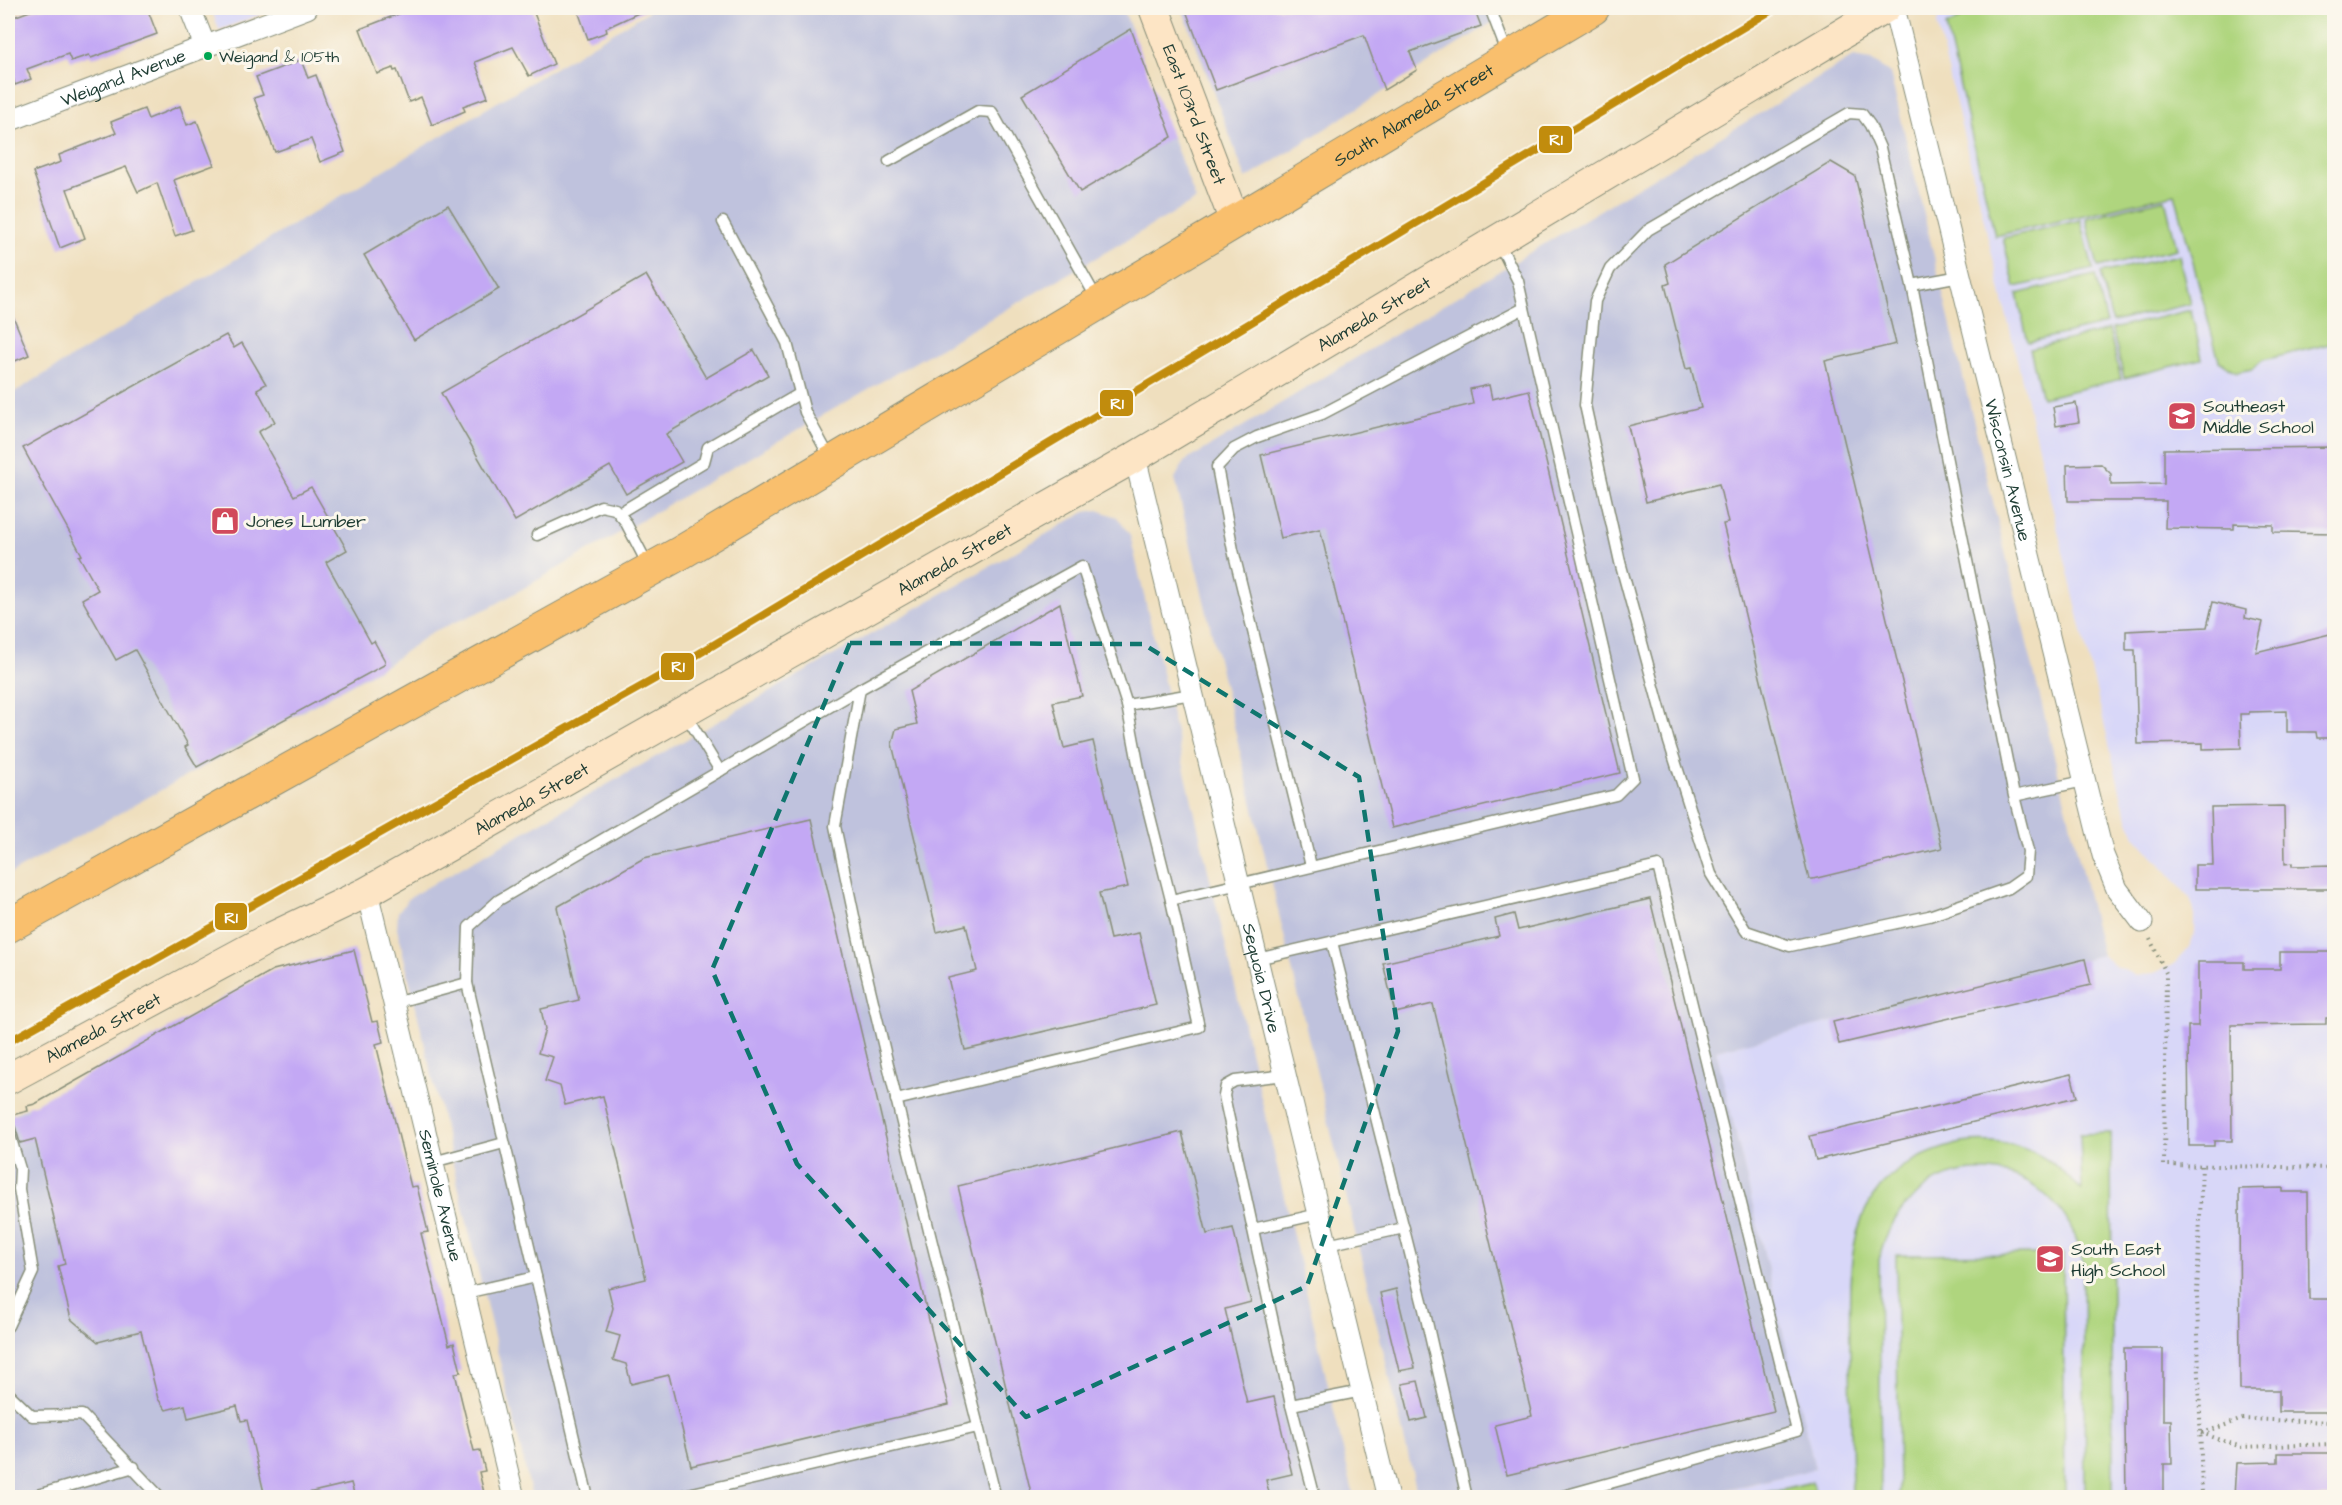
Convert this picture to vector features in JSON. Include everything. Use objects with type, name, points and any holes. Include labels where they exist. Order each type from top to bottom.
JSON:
[{"type":"main road","name":"South Alameda Street","points":[[1235,222],[1509,58],[1586,9]]},
{"type":"main road","points":[[8,926],[650,570],[1235,222]]},
{"type":"street","points":[[190,8],[205,46]]},
{"type":"street","name":"Weigand Avenue","points":[[8,121],[307,8]]},
{"type":"street","name":"East 103rd Street","points":[[1154,8],[1235,222]]},
{"type":"street","name":"Alameda Street","points":[[8,1079],[262,942],[367,892],[685,714],[1135,457],[1885,8]]},
{"type":"street","name":"Wisconsin Avenue","points":[[1894,8],[2103,855],[2117,889],[2142,922]]},
{"type":"street","name":"Sequoia Drive","points":[[1135,457],[1388,1497]]},
{"type":"street","name":"Seminole Avenue","points":[[367,892],[514,1497]]},
{"type":"lane","points":[[1490,8],[1509,58]]},
{"type":"lane","points":[[889,160],[978,111],[992,112],[1100,304]]},
{"type":"lane","points":[[1849,113],[1862,114],[1870,124],[1880,148],[1912,285],[2014,796],[2028,851],[2026,876],[2009,888],[1929,916],[1790,946],[1746,931],[1711,874],[1670,742],[1620,562],[1584,405],[1595,301],[1610,269],[1631,244],[1648,230],[1849,113]]},
{"type":"lane","points":[[723,222],[787,343],[805,412],[832,463]]},
{"type":"lane","points":[[1171,900],[1616,795],[1633,778],[1518,281],[1498,239]]},
{"type":"lane","points":[[1912,285],[1960,276]]},
{"type":"lane","points":[[1311,866],[1221,496],[1217,467],[1234,449],[1257,437],[1322,414],[1524,308]]},
{"type":"lane","points":[[619,513],[704,462],[708,447],[799,394]]},
{"type":"lane","points":[[537,535],[601,507],[615,509],[650,570]]},
{"type":"lane","points":[[588,1497],[467,983],[469,927],[499,900],[860,689],[1082,566],[1127,705],[1142,785],[1171,900],[1199,1027],[897,1100]]},
{"type":"lane","points":[[860,689],[836,826],[864,964],[978,1427],[992,1497]]},
{"type":"lane","points":[[1127,705],[1192,694]]},
{"type":"lane","points":[[685,714],[720,771]]},
{"type":"lane","points":[[2014,796],[2084,781]]},
{"type":"lane","points":[[1257,959],[1658,866],[1797,1431],[1556,1497]]},
{"type":"lane","points":[[1332,942],[1404,1228],[1467,1497]]},
{"type":"lane","points":[[394,1003],[467,983]]},
{"type":"lane","points":[[1285,1075],[1235,1081],[1226,1086],[1224,1096],[1291,1405],[1316,1497]]},
{"type":"lane","points":[[8,1129],[20,1169],[19,1189],[33,1272],[8,1326]]},
{"type":"lane","points":[[433,1162],[504,1143]]},
{"type":"lane","points":[[1253,1229],[1319,1214]]},
{"type":"lane","points":[[1327,1245],[1404,1228]]},
{"type":"lane","points":[[465,1293],[536,1277]]},
{"type":"lane","points":[[1291,1405],[1362,1391]]},
{"type":"lane","points":[[8,1393],[32,1416],[82,1414],[161,1497]]},
{"type":"lane","points":[[671,1497],[978,1427]]},
{"type":"lane","points":[[27,1497],[134,1467]]},
{"type":"path","points":[[2142,922],[2166,973],[2164,1165],[2334,1168]]},
{"type":"path","points":[[2202,1166],[2198,1294],[2202,1497]]},
{"type":"path","points":[[2201,1433],[2243,1419],[2334,1422]]},
{"type":"path","points":[[2201,1433],[2241,1447],[2334,1444]]},
{"type":"highlighted area","points":[[850,643],[1143,644],[1359,777],[1398,1031],[1307,1286],[1026,1417],[797,1164],[712,970]]},
{"type":"shaded area","points":[[211,8],[278,8],[219,30]]},
{"type":"shaded area","points":[[654,8],[1123,8],[1196,200],[491,607],[432,632],[388,664],[8,875],[8,396]]},
{"type":"shaded area","points":[[1182,8],[1515,8],[1246,179]]},
{"type":"shaded area","points":[[1940,8],[2334,8],[2334,1497],[1693,1498],[1815,1469],[1716,1050],[2102,955],[2117,967],[2135,975],[2154,973],[2173,965],[2189,947],[2194,936],[2194,911],[2190,898],[2135,836],[2124,807],[1937,24]]},
{"type":"shaded area","points":[[1853,57],[1871,60],[1890,73],[2102,955],[1716,1050],[1815,1469],[1693,1497],[1421,1497],[1416,1488],[1175,479],[1184,462]]},
{"type":"shaded area","points":[[1098,510],[1117,517],[1130,535],[1354,1497],[532,1497],[397,928],[398,912],[410,897],[1085,512]]},
{"type":"shaded area","points":[[354,950],[485,1497],[8,1498],[8,1116],[35,1104],[273,970]]},
{"type":"green space","points":[[1980,8],[2334,8],[2334,343],[2263,360],[2252,369],[2237,372],[2219,361],[2175,194],[1995,236],[1946,26]]},
{"type":"green space","points":[[2165,199],[2177,249],[2098,267],[2086,218]]},
{"type":"green space","points":[[2081,220],[2093,269],[2015,287],[2003,238]]},
{"type":"green space","points":[[2179,255],[2190,304],[2112,322],[2100,273]]},
{"type":"green space","points":[[2095,275],[2107,324],[2028,342],[2017,294]]},
{"type":"green space","points":[[2191,310],[2202,359],[2124,378],[2112,329]]},
{"type":"green space","points":[[2109,330],[2121,379],[2042,398],[2030,349]]},
{"type":"green space","points":[[2111,1133],[2113,1497],[2085,1497],[2083,1263],[2069,1223],[2045,1195],[2016,1177],[1983,1171],[1950,1176],[1919,1192],[1895,1220],[1879,1260],[1881,1497],[1852,1497],[1850,1286],[1859,1227],[1870,1202],[1887,1180],[1913,1161],[1947,1147],[1971,1142],[1997,1142],[2033,1152],[2054,1165],[2082,1190],[2080,1134]]},
{"type":"green space","points":[[2063,1254],[2065,1497],[1899,1497],[1896,1255]]},
{"type":"green space","points":[[1812,1482],[1816,1497],[1765,1497],[1764,1493]]},
{"type":"building","points":[[38,8],[147,8],[157,34],[91,58],[89,55],[71,61],[68,54],[27,69],[31,79],[15,85],[13,78],[8,80],[8,19]]},
{"type":"building","points":[[399,8],[532,8],[554,64],[529,76],[513,47],[475,62],[488,97],[463,106],[465,111],[432,125],[421,97],[409,102],[397,70],[394,71],[393,68],[377,74],[360,29],[401,13]]},
{"type":"building","points":[[577,8],[649,8],[606,28],[607,32],[588,39]]},
{"type":"building","points":[[1185,8],[1474,8],[1481,26],[1410,52],[1417,70],[1384,90],[1364,35],[1216,90]]},
{"type":"building","points":[[1131,29],[1172,137],[1080,192],[1022,95]]},
{"type":"building","points":[[301,60],[308,78],[316,75],[345,152],[320,162],[311,139],[275,152],[254,98],[263,95],[256,77]]},
{"type":"building","points":[[180,106],[187,125],[197,121],[214,165],[174,180],[192,230],[175,236],[157,183],[138,192],[126,167],[67,189],[85,238],[60,248],[33,172],[61,162],[59,155],[116,133],[111,122],[144,109],[148,119]]},
{"type":"building","points":[[1831,162],[1855,176],[1896,344],[1825,361],[1942,848],[1809,879],[1723,524],[1728,523],[1719,484],[1646,502],[1628,426],[1701,408],[1691,368],[1686,369],[1665,285],[1670,283],[1665,264]]},
{"type":"building","points":[[448,205],[499,289],[414,340],[364,255]]},
{"type":"building","points":[[646,275],[706,378],[754,350],[768,375],[666,434],[682,462],[626,494],[610,466],[515,521],[441,393]]},
{"type":"building","points":[[8,304],[29,355],[8,364]]},
{"type":"building","points":[[226,335],[234,348],[242,343],[266,384],[257,389],[275,422],[258,432],[294,496],[311,487],[347,550],[326,562],[371,643],[374,641],[385,661],[384,665],[197,767],[185,747],[188,745],[135,650],[116,660],[82,599],[98,590],[79,556],[82,555],[23,448]]},
{"type":"building","points":[[1489,385],[1492,399],[1529,390],[1620,773],[1392,828],[1320,529],[1281,538],[1261,455],[1473,404],[1470,389]]},
{"type":"building","points":[[2076,403],[2079,422],[2056,426],[2053,407]]},
{"type":"building","points":[[2334,447],[2334,533],[2273,532],[2273,525],[2234,524],[2234,529],[2165,528],[2166,501],[2068,501],[2067,465],[2101,464],[2111,474],[2111,485],[2164,484],[2164,449]]},
{"type":"building","points":[[2213,602],[2246,610],[2245,618],[2263,622],[2256,652],[2334,633],[2334,738],[2317,738],[2316,732],[2287,732],[2287,711],[2249,712],[2249,714],[2240,714],[2241,748],[2203,749],[2203,743],[2138,744],[2135,650],[2126,650],[2126,631],[2207,627]]},
{"type":"building","points":[[1060,603],[1082,696],[1053,702],[1064,748],[1093,741],[1128,887],[1099,893],[1110,939],[1139,933],[1156,1005],[965,1050],[948,978],[977,971],[966,925],[937,932],[892,744],[896,729],[917,724],[909,691]]},
{"type":"building","points":[[2284,806],[2285,864],[2292,863],[2292,866],[2334,865],[2334,889],[2195,889],[2195,865],[2213,865],[2211,807]]},
{"type":"building","points":[[811,819],[949,1405],[691,1466],[669,1375],[631,1384],[626,1364],[613,1360],[620,1336],[606,1332],[613,1308],[608,1288],[646,1279],[603,1096],[565,1105],[560,1086],[545,1081],[553,1057],[538,1053],[545,1029],[541,1009],[579,1000],[557,907],[644,858]]},
{"type":"building","points":[[1650,899],[1774,1411],[1507,1475],[1495,1425],[1532,1416],[1433,1004],[1395,1013],[1383,963],[1499,936],[1495,919],[1514,914],[1518,930]]},
{"type":"building","points":[[354,950],[372,1022],[378,1021],[383,1042],[376,1044],[411,1187],[417,1186],[428,1232],[421,1233],[449,1345],[454,1343],[461,1372],[455,1373],[474,1451],[480,1450],[485,1471],[479,1472],[485,1497],[355,1497],[351,1483],[291,1497],[265,1497],[247,1420],[241,1421],[237,1406],[188,1418],[185,1405],[166,1410],[158,1399],[141,1331],[98,1342],[71,1319],[58,1266],[65,1264],[35,1139],[20,1143],[15,1126],[8,1122],[8,1116],[28,1111],[27,1106],[35,1104],[273,970]]},
{"type":"building","points":[[2280,952],[2334,952],[2334,1018],[2326,1018],[2326,1024],[2231,1025],[2232,1141],[2214,1141],[2214,1146],[2189,1146],[2188,1026],[2198,1026],[2198,962],[2244,962],[2244,969],[2280,969]]},
{"type":"building","points":[[2085,959],[2091,985],[1839,1044],[1833,1022]]},
{"type":"building","points":[[2071,1074],[2077,1097],[1816,1160],[1810,1136]]},
{"type":"building","points":[[1182,1132],[1207,1234],[1233,1228],[1251,1302],[1225,1309],[1247,1403],[1274,1397],[1292,1474],[1266,1480],[1270,1497],[1032,1497],[958,1186]]},
{"type":"building","points":[[2283,1188],[2283,1192],[2308,1192],[2309,1299],[2334,1299],[2334,1412],[2279,1412],[2279,1390],[2240,1390],[2239,1189]]},
{"type":"building","points":[[1396,1289],[1415,1368],[1399,1371],[1380,1293]]},
{"type":"building","points":[[2124,1349],[2163,1349],[2163,1420],[2171,1420],[2172,1464],[2164,1464],[2164,1497],[2126,1497]]},
{"type":"building","points":[[1418,1381],[1427,1418],[1411,1422],[1402,1384]]},
{"type":"building","points":[[2278,1453],[2334,1453],[2334,1497],[2234,1497],[2236,1463],[2278,1462]]},
{"type":"transit line","name":"R1","points":[[8,1042],[685,662],[1775,8]]},
{"type":"place","name":"Weigand & 105th","points":[[208,56]]},
{"type":"place","name":"Southeast Middle School","points":[[2182,416]]},
{"type":"place","name":"Jones Lumber","points":[[225,521]]},
{"type":"place","name":"South East High School","points":[[2050,1259]]}]
